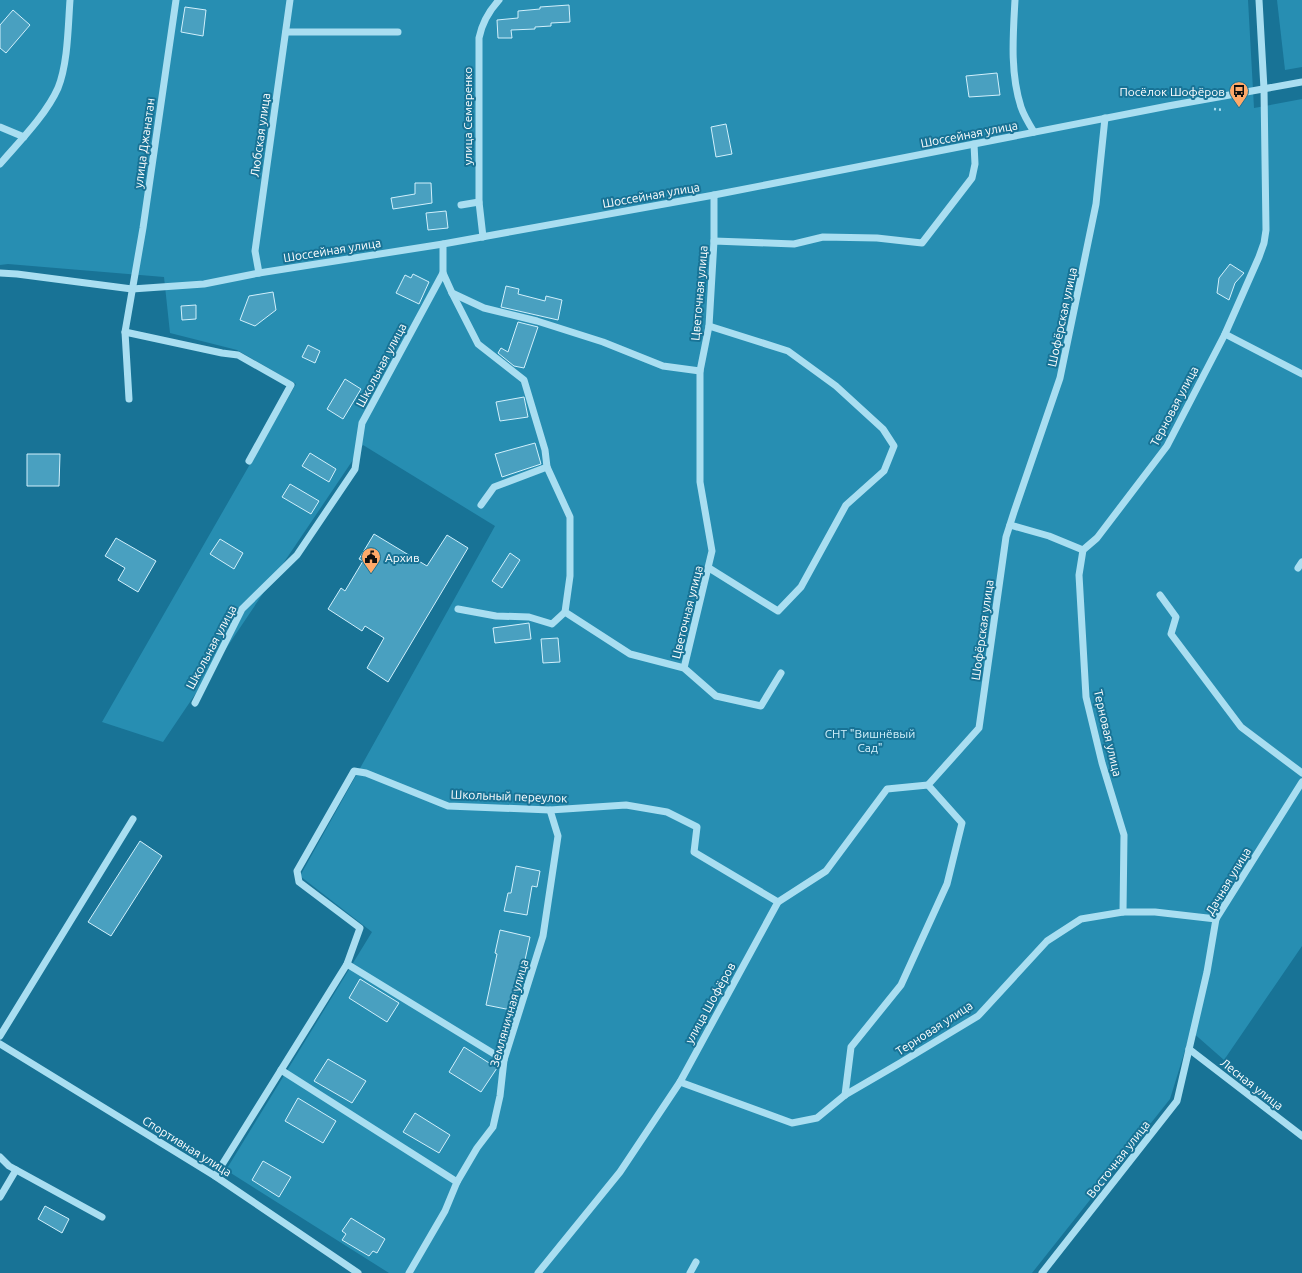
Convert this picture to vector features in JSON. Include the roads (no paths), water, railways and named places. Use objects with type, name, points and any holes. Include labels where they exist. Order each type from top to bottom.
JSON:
[{"type":"street","points":[[0,164],[24,137],[48,105],[58,88],[66,48],[70,0]]},
{"type":"street","name":"улица Джанатан","points":[[130,399],[125,332],[143,228],[176,0]]},
{"type":"street","name":"Любская улица","points":[[259,273],[255,252],[290,0]]},
{"type":"street","name":"улица Семеренко","points":[[483,237],[479,202],[478,38],[481,27],[490,10],[499,0]]},
{"type":"street","points":[[1015,0],[1013,41],[1014,77],[1021,108],[1034,132]]},
{"type":"street","name":"Терновая улица","points":[[680,1082],[792,1123],[817,1118],[845,1095],[900,1064],[978,1016],[1047,941],[1081,918],[1123,912],[1124,835],[1102,763],[1086,697],[1079,575],[1083,550],[1097,538],[1167,446],[1225,334],[1260,257],[1266,230],[1264,89],[1259,0]]},
{"type":"street","points":[[286,32],[398,32]]},
{"type":"street","name":"Шоссейная улица","points":[[0,273],[132,289],[204,284],[259,273],[443,244],[714,195],[1105,118],[1302,82]]},
{"type":"street","name":"Шофёрская улица","points":[[928,786],[979,728],[1006,537],[1060,378],[1096,204],[1105,118]]},
{"type":"street","points":[[0,127],[24,137]]},
{"type":"street","name":"Цветочная улица","points":[[684,668],[712,551],[700,482],[700,371],[709,326],[714,241],[794,244],[823,237],[877,238],[922,243],[972,178],[975,164],[974,144]]},
{"type":"street","points":[[714,195],[714,241]]},
{"type":"street","points":[[461,205],[479,202]]},
{"type":"street","points":[[443,244],[443,273],[478,344],[524,380],[545,450],[547,467],[570,517],[570,576],[566,612],[552,624],[529,617],[496,616],[458,609]]},
{"type":"street","name":"Школьная улица","points":[[195,703],[242,609],[297,555],[355,469],[362,423],[443,273]]},
{"type":"street","points":[[452,293],[484,308],[537,321],[603,342],[663,366],[700,371]]},
{"type":"street","points":[[709,326],[788,351],[836,386],[883,429],[894,446],[884,471],[846,505],[801,587],[778,611],[709,568]]},
{"type":"street","points":[[125,332],[222,353],[238,355],[291,385],[249,461]]},
{"type":"street","points":[[1225,334],[1302,374]]},
{"type":"street","points":[[481,505],[494,487],[547,467]]},
{"type":"street","points":[[1010,525],[1049,536],[1083,550]]},
{"type":"street","points":[[1160,595],[1176,617],[1171,634],[1241,727],[1302,773]]},
{"type":"street","points":[[566,612],[630,654],[684,668],[716,696],[761,706],[781,673]]},
{"type":"street","name":"Школьный переулок","points":[[347,964],[360,928],[299,882],[297,871],[354,770],[366,773],[448,806],[550,810],[626,805],[666,812],[697,827],[694,852],[778,902]]},
{"type":"street","name":"Дачная улица","points":[[1189,1050],[1207,972],[1216,919],[1302,782]]},
{"type":"street","points":[[845,1095],[851,1047],[901,985],[948,884],[962,823],[928,786]]},
{"type":"street","name":"улица Шофёров","points":[[538,1273],[620,1172],[680,1082],[778,902],[826,871],[887,789],[928,786]]},
{"type":"street","name":"Земляничная улица","points":[[409,1273],[445,1211],[457,1182],[477,1148],[493,1127],[500,1096],[504,1060],[543,936],[558,836],[550,810]]},
{"type":"street","points":[[0,1036],[134,819]]},
{"type":"street","points":[[1123,912],[1155,912],[1216,919]]},
{"type":"street","points":[[215,1176],[347,964],[504,1060]]},
{"type":"street","name":"Спортивная улица","points":[[0,1044],[215,1176],[358,1273]]},
{"type":"street","name":"Лесная улица","points":[[1189,1050],[1302,1136]]},
{"type":"street","name":"Восточная улица","points":[[1042,1273],[1177,1101],[1189,1050]]},
{"type":"street","points":[[281,1070],[457,1182]]},
{"type":"street","points":[[0,1157],[9,1166],[102,1217]]},
{"type":"street","points":[[0,1197],[16,1170]]},
{"type":"street","points":[[690,1273],[696,1262]]},
{"type":"place","name":"Посёлок Шофёров","points":[[1239,108]]},
{"type":"place","name":"Архив","points":[[371,574]]},
{"type":"park label","name":"СНТ \"Вишнёвый Сад\"","points":[[870,740]]}]
